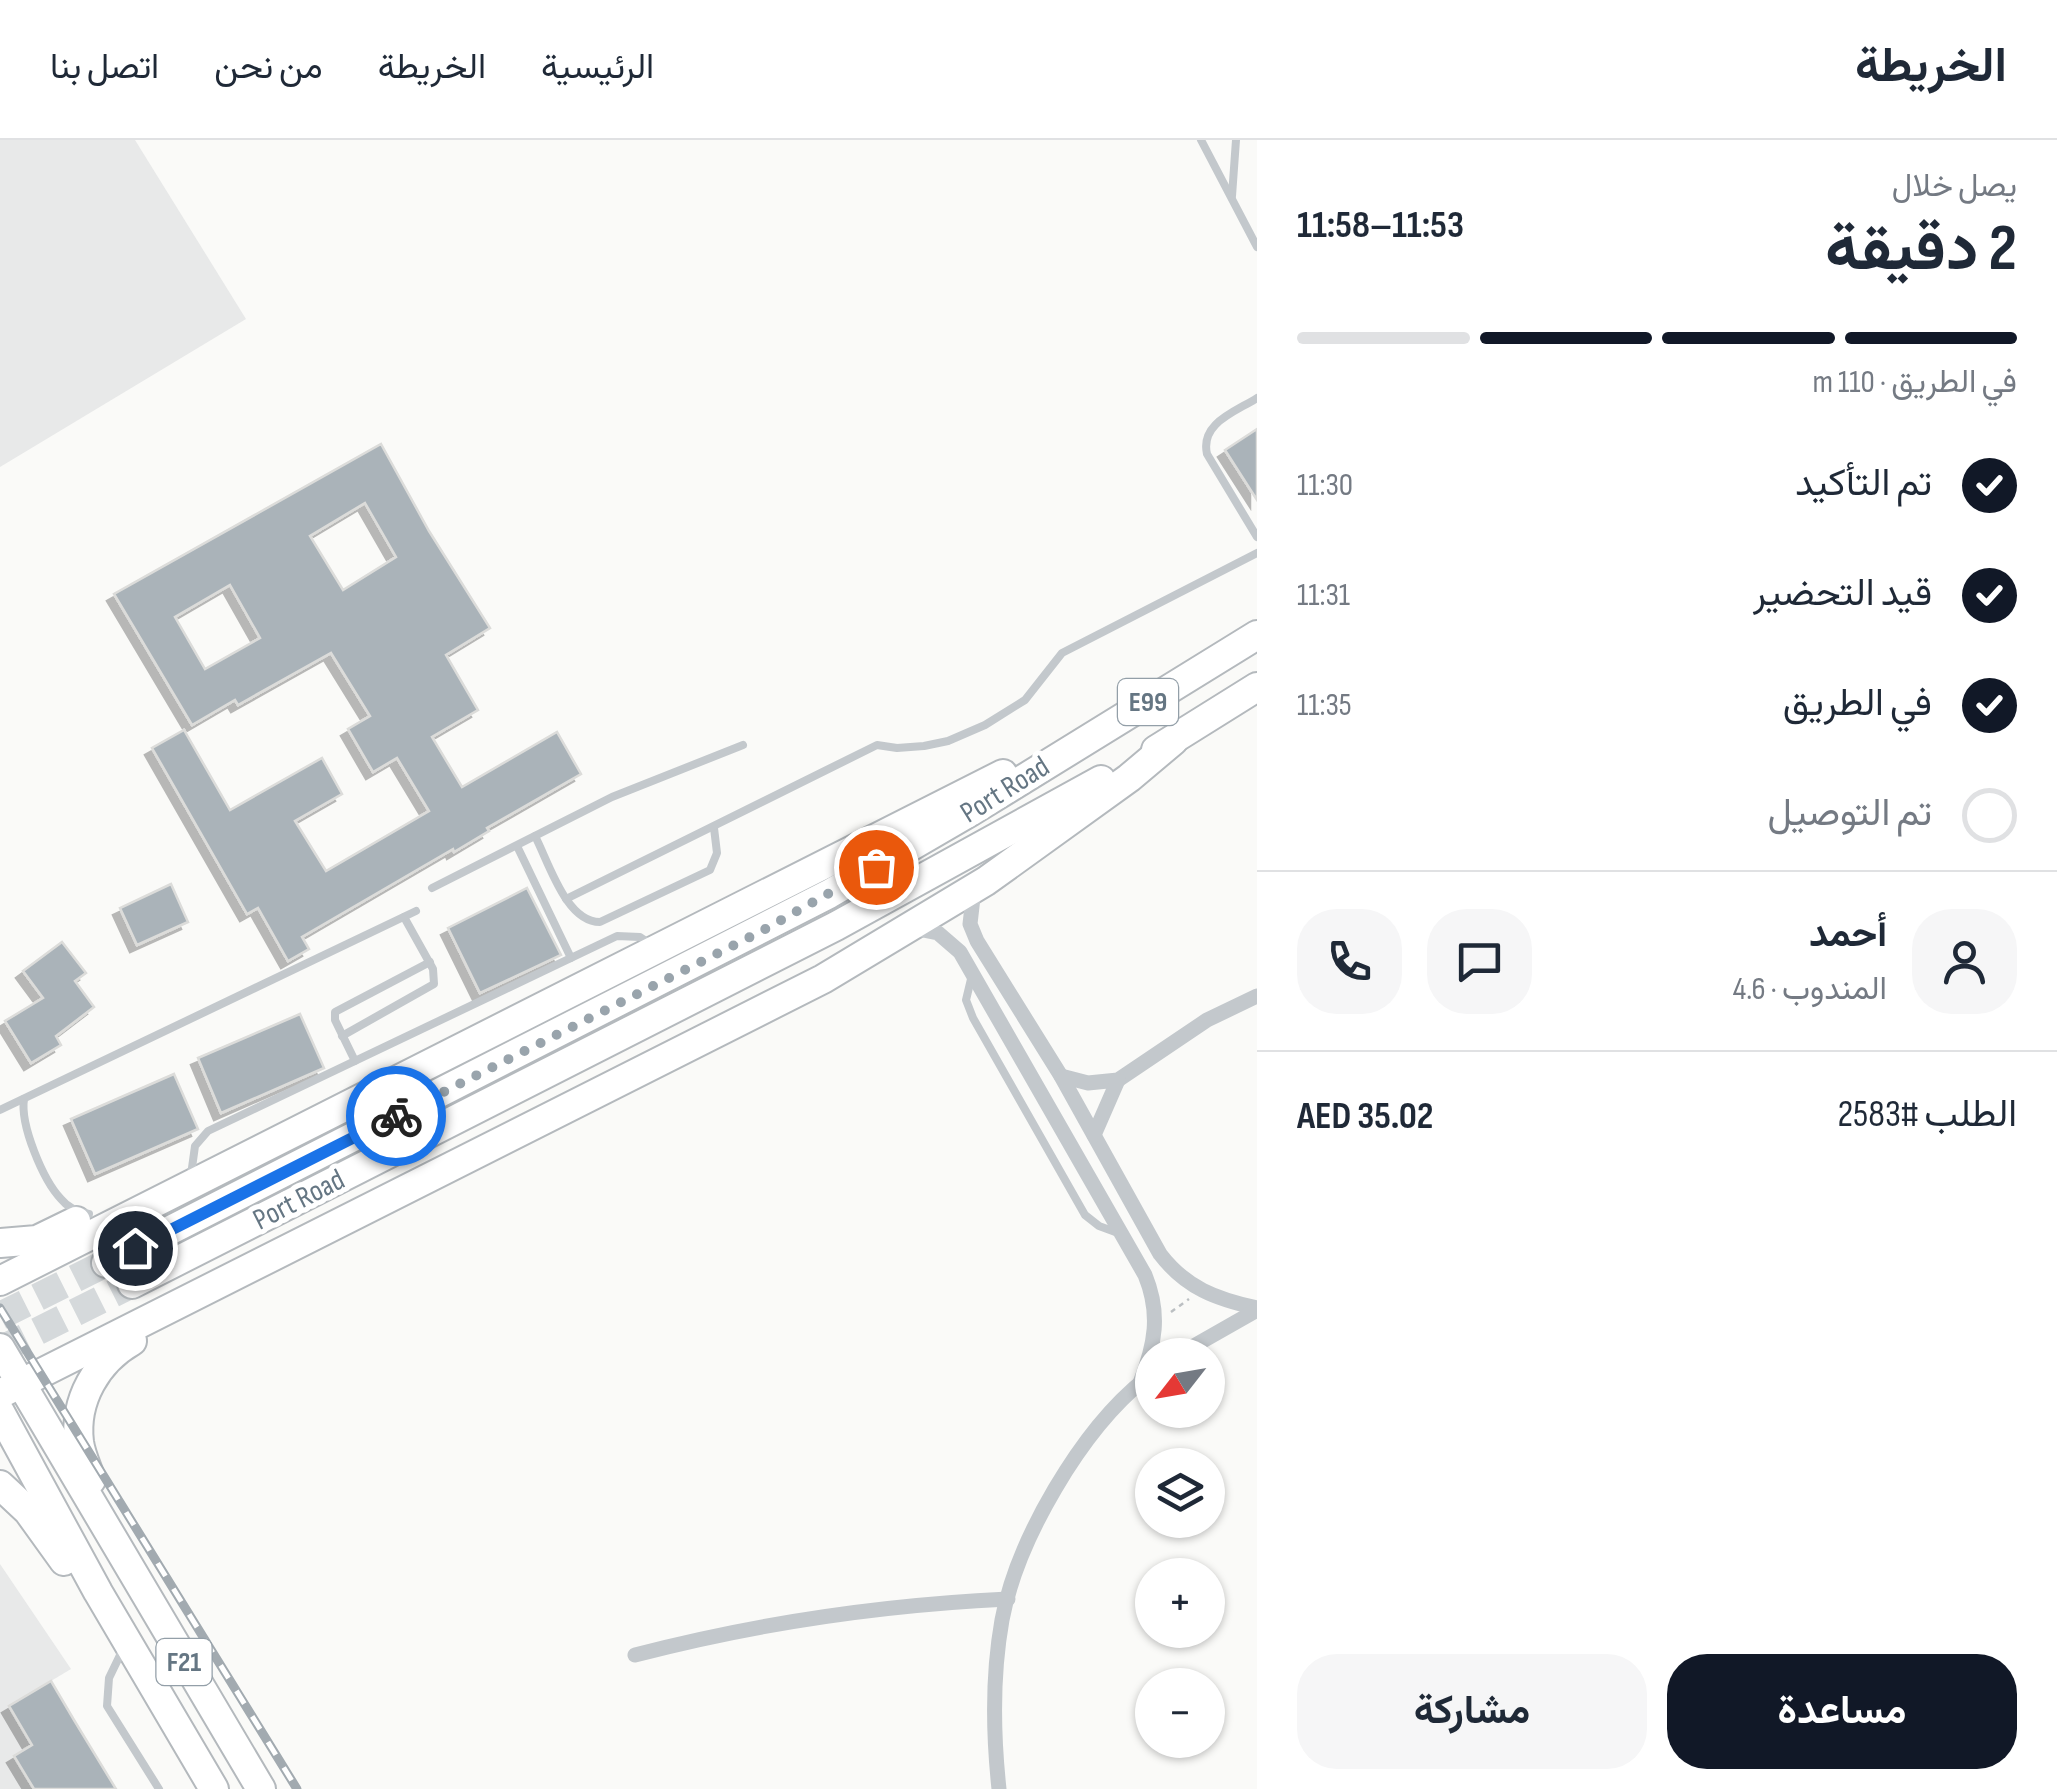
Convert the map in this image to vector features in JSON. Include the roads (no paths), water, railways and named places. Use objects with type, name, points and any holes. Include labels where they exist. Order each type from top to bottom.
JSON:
[{"type":"highway","name":"Port Road","points":[[106,1263],[758,933],[900,854],[1257,634]]},
{"type":"highway","name":"Port Road","points":[[132,1284],[836,926],[1172,741],[1257,687]]},
{"type":"highway","points":[[10,1389],[822,978],[974,888],[1129,778],[1172,741]]},
{"type":"highway","points":[[0,1281],[990,779],[1039,768]]},
{"type":"highway","points":[[0,1243],[37,1240],[90,1214],[127,1203],[154,1203]]},
{"type":"highway","points":[[108,1534],[79,1444],[79,1417],[86,1391],[110,1356],[190,1308],[205,1291]]},
{"type":"highway","name":"F21","points":[[0,1348],[10,1389],[108,1534],[260,1789]]},
{"type":"highway","name":"F21","points":[[0,1412],[187,1745],[203,1785]]},
{"type":"highway","points":[[0,1485],[28,1511],[70,1570],[98,1592]]},
{"type":"street","points":[[974,888],[970,914],[973,932],[1061,1076],[1160,1254],[1196,1290],[1257,1309]]},
{"type":"street","points":[[910,928],[929,929],[947,938],[972,975],[1144,1275],[1156,1315],[1154,1338]]},
{"type":"street","points":[[1061,1076],[1088,1083],[1118,1080],[1207,1020],[1257,996]]},
{"type":"street","points":[[1094,1135],[1118,1080]]},
{"type":"street","points":[[1207,1338],[1257,1309]]},
{"type":"street","points":[[999,1789],[994,1742],[995,1676],[1008,1599],[1049,1499],[1102,1419],[1135,1388]]},
{"type":"street","points":[[635,1655],[708,1636],[819,1615],[932,1602],[1008,1599]]},
{"type":"lane","points":[[1200,140],[1257,246]]},
{"type":"lane","points":[[1232,200],[1236,140]]},
{"type":"lane","points":[[1257,398],[1216,424],[1206,441],[1208,454],[1257,538]]},
{"type":"lane","points":[[566,899],[877,745],[924,746],[948,741],[985,725],[1025,700],[1062,653],[1257,553]]},
{"type":"lane","points":[[432,888],[650,780],[743,744]]},
{"type":"lane","points":[[535,836],[577,915],[600,922],[705,874],[716,860],[714,828]]},
{"type":"lane","points":[[517,846],[572,958]]},
{"type":"lane","points":[[0,1110],[416,911]]},
{"type":"lane","points":[[342,1036],[431,988],[435,974],[404,917]]},
{"type":"lane","points":[[190,1184],[195,1146],[208,1131],[624,935],[640,937],[656,948]]},
{"type":"lane","points":[[354,1062],[334,1017],[338,1009],[430,962]]},
{"type":"lane","points":[[24,1099],[26,1126],[52,1185],[65,1204],[90,1214]]},
{"type":"lane","points":[[127,1641],[108,1678],[107,1706],[160,1789]]},
{"type":"tunnel","points":[[0,1316],[106,1263]]},
{"type":"tunnel","points":[[0,1350],[132,1284]]},
{"type":"railway","points":[[0,1308],[297,1789]]}]
